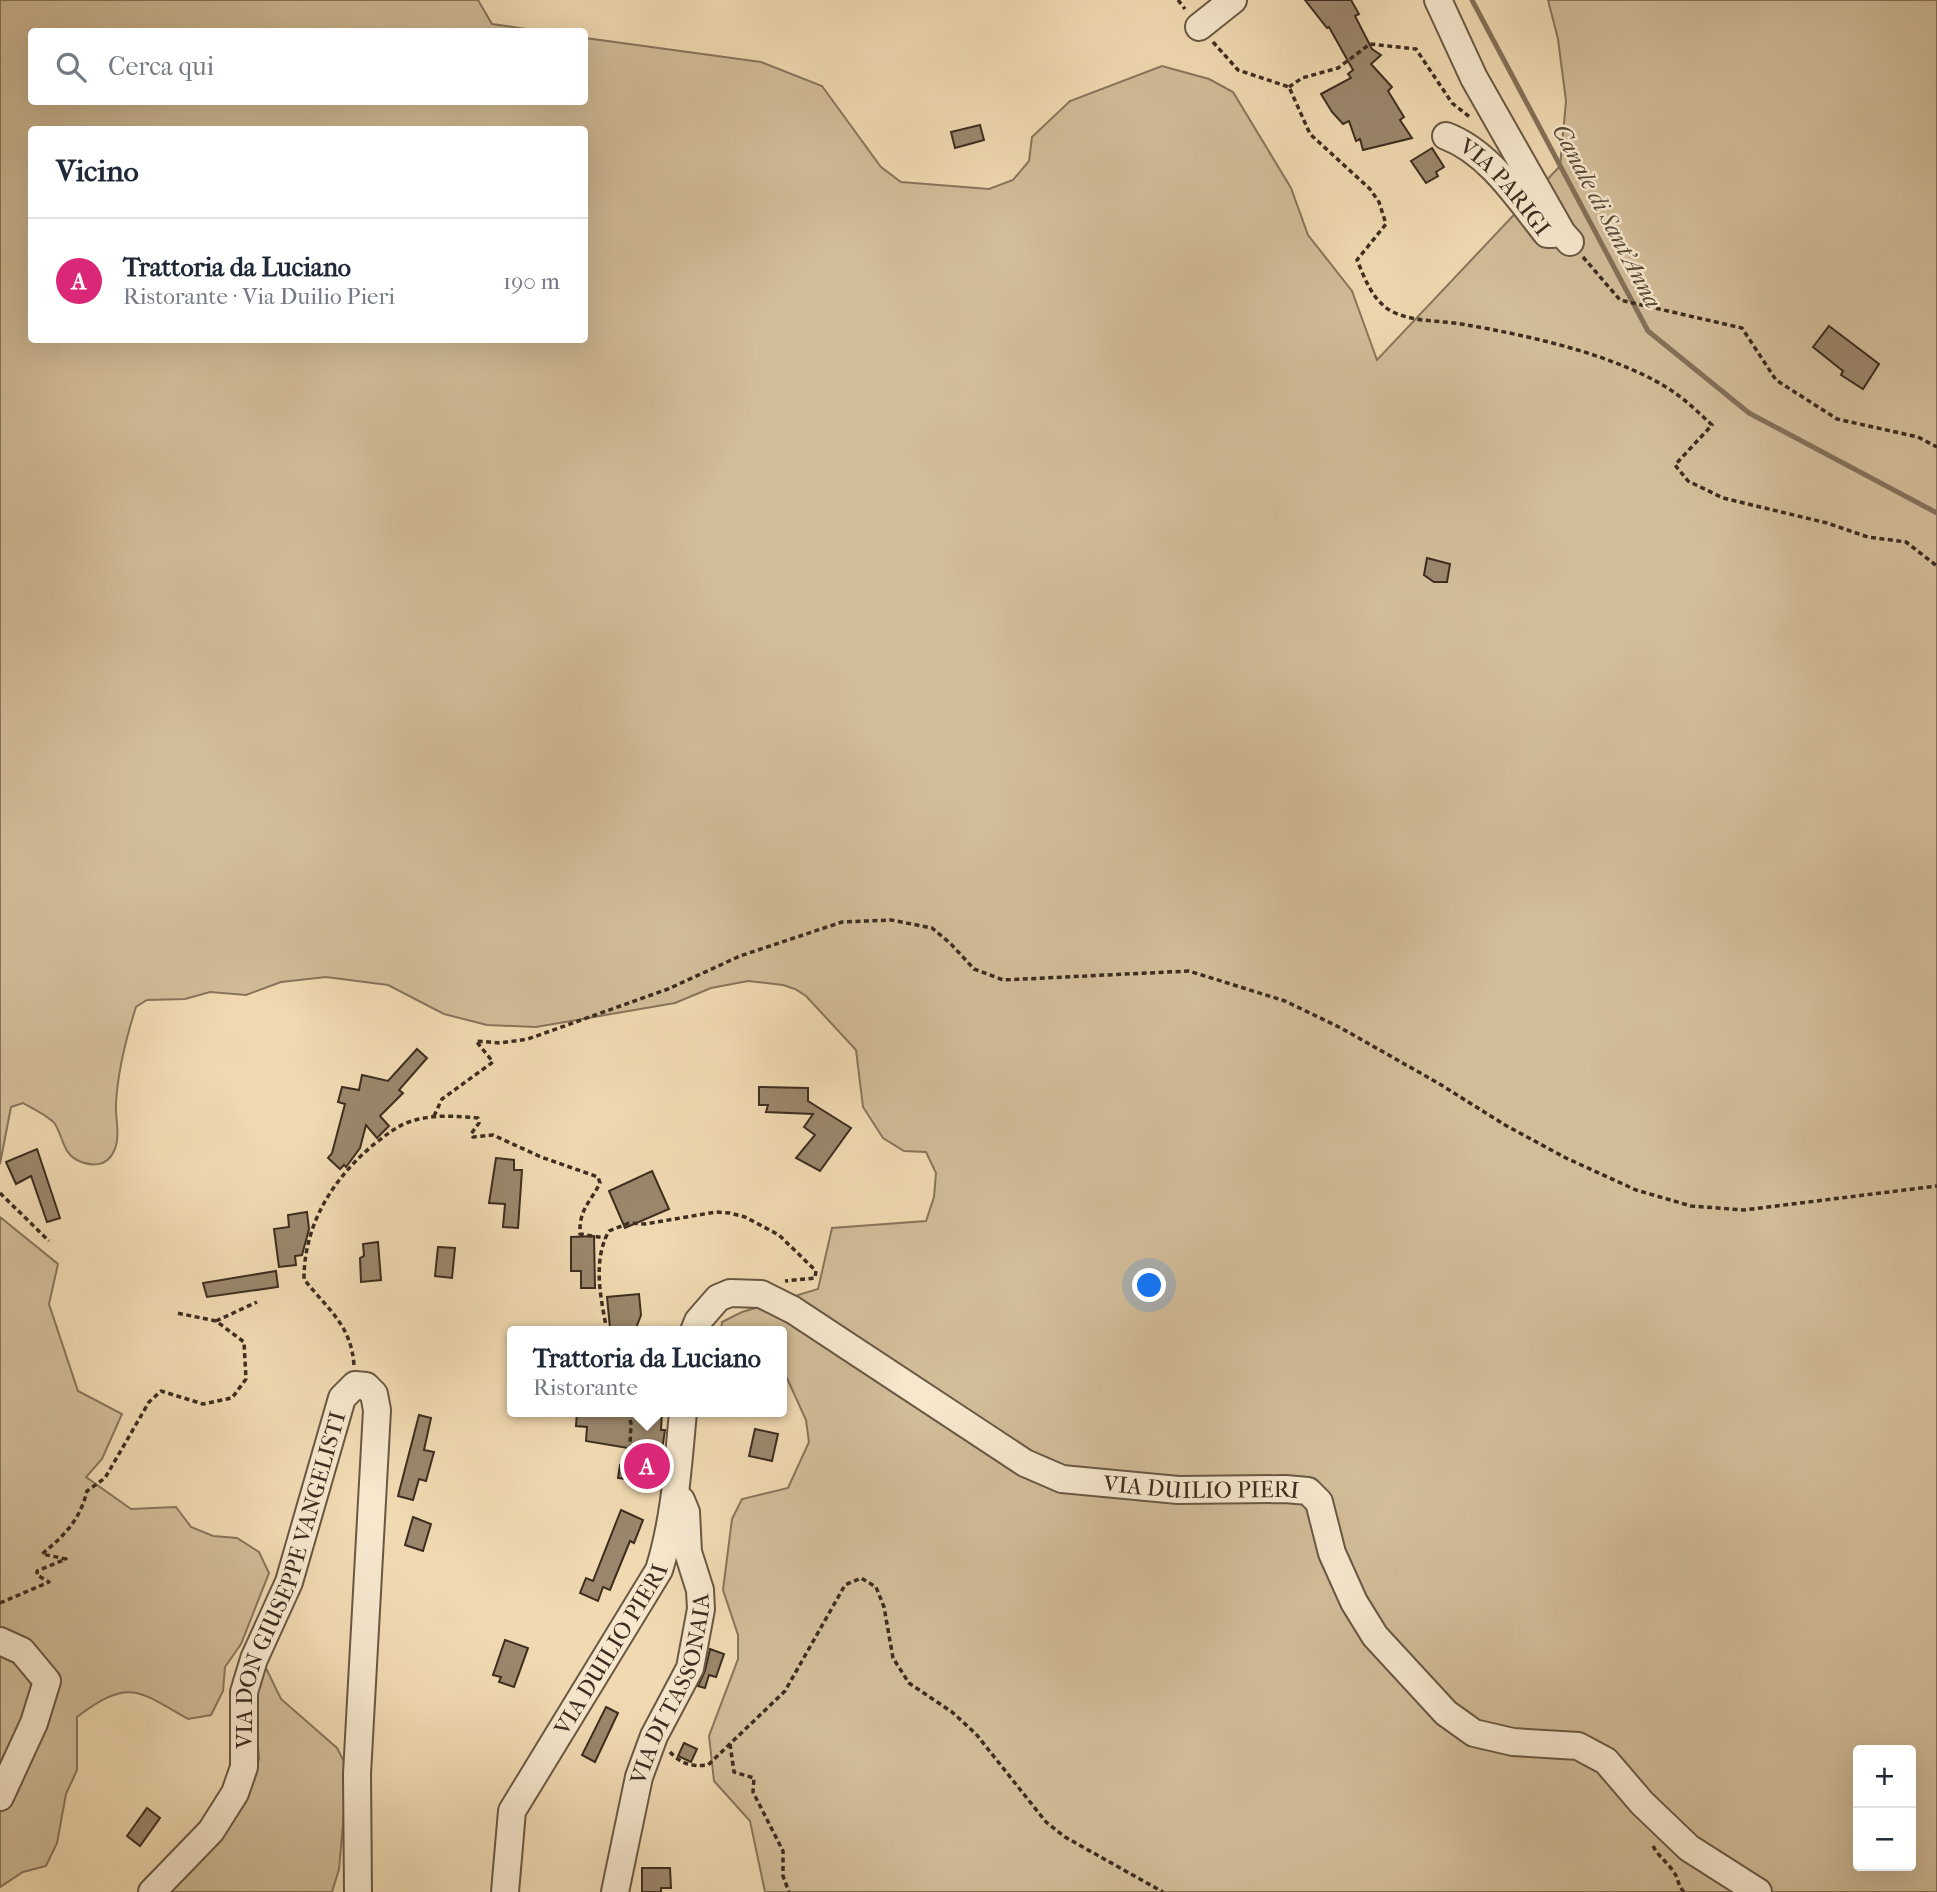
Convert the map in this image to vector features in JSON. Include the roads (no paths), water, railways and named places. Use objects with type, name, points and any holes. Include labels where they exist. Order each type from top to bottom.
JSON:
[{"type":"street","points":[[1199,27],[1233,0]]},
{"type":"street","name":"VIA PARIGI","points":[[1438,0],[1474,78],[1566,237],[1547,234],[1481,158],[1460,141],[1446,136]]},
{"type":"street","name":"VIA DUILIO PIERI","points":[[696,1326],[718,1298],[730,1293],[761,1294],[793,1310],[1025,1463],[1062,1479],[1178,1490],[1308,1491],[1319,1502],[1332,1553],[1354,1602],[1375,1636],[1446,1713],[1474,1733],[1513,1742],[1578,1746],[1606,1761],[1642,1803],[1689,1848],[1758,1892]]},
{"type":"street","name":"VIA DON GIUSEPPE VANGELISTI","points":[[152,1892],[211,1831],[235,1793],[244,1767],[244,1692],[254,1659],[289,1582],[342,1398],[355,1385],[366,1386],[374,1394],[376,1410],[356,1774],[358,1892]]},
{"type":"street","name":"VIA DUILIO PIERI","points":[[506,1882],[512,1811],[659,1570],[676,1489],[683,1417]]},
{"type":"street","name":"VIA DI TASSONAIA","points":[[615,1892],[639,1777],[653,1741],[690,1668],[701,1609],[700,1590],[688,1552],[686,1512],[676,1489]]},
{"type":"street","points":[[0,1641],[22,1651],[47,1681],[34,1723],[0,1797]]},
{"type":"waterway","name":"Canale di Sant'Anna","points":[[1472,0],[1648,331],[1749,413],[1937,513]]},
{"type":"place","name":"Trattoria da Luciano","points":[[647,1466]]}]
